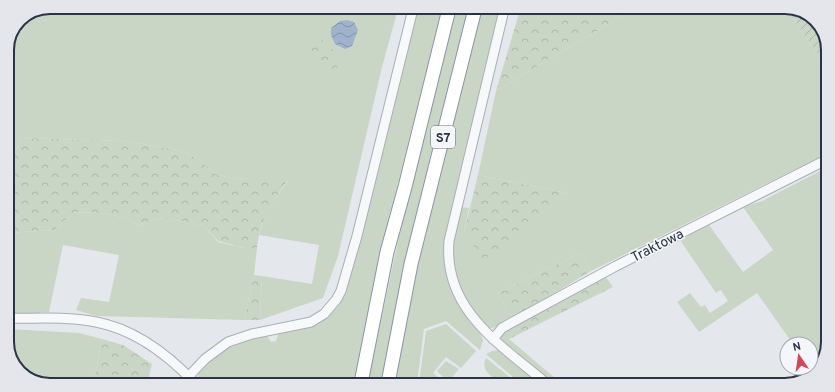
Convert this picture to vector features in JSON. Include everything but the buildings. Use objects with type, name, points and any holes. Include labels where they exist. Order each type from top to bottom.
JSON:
[{"type":"highway","name":"S7","points":[[362,378],[387,252],[405,187],[448,14]]},
{"type":"highway","name":"S7","points":[[389,378],[411,264],[475,14]]},
{"type":"street","points":[[193,378],[205,360],[228,342],[240,337],[311,322],[324,314],[336,300],[341,291],[357,236],[412,14]]},
{"type":"street","points":[[503,14],[448,248],[451,275],[461,302],[476,322],[493,339],[539,378]]},
{"type":"street","name":"Traktowa","points":[[493,339],[502,328],[616,266],[821,163]]},
{"type":"street","points":[[14,318],[84,320],[114,327],[153,347],[191,378]]},
{"type":"green space","points":[[46,14],[397,14],[382,67],[338,256],[323,298],[260,320],[262,276],[312,284],[319,245],[259,235],[267,209],[288,181],[231,178],[215,174],[199,159],[178,150],[124,141],[22,138],[15,153],[15,41],[26,23],[39,16]]},
{"type":"green space","points":[[416,14],[441,14],[387,227],[355,378],[198,378],[201,369],[208,361],[226,349],[237,344],[267,336],[271,342],[276,341],[278,334],[298,330],[321,320],[328,315],[341,300]]},
{"type":"green space","points":[[453,14],[467,14],[417,212],[382,378],[369,378],[404,212]]},
{"type":"green space","points":[[479,14],[500,14],[447,226],[444,256],[447,277],[460,307],[480,333],[483,340],[480,350],[446,321],[424,329],[418,378],[396,378],[423,241]]},
{"type":"green space","points":[[519,14],[625,14],[496,91]]},
{"type":"green space","points":[[625,14],[791,15],[821,60],[821,156],[591,271],[580,253],[497,294],[513,318],[494,327],[488,328],[480,322],[460,287],[456,275],[453,251],[460,207],[469,208],[464,232],[567,193],[478,175],[496,91]]},
{"type":"green space","points":[[791,15],[803,19],[816,32],[821,48],[821,60]]},
{"type":"green space","points":[[317,38],[330,46],[333,50],[337,59],[337,70],[327,67],[315,58],[308,44],[311,40]]},
{"type":"green space","points":[[22,138],[124,141],[178,150],[199,159],[215,174],[231,178],[288,180],[267,212],[261,228],[257,248],[244,248],[218,241],[205,227],[189,222],[158,218],[138,225],[115,215],[107,214],[74,212],[55,230],[14,233],[15,153]]},
{"type":"green space","points":[[821,171],[821,342],[819,352],[819,336],[787,336],[757,293],[699,332],[677,302],[690,293],[701,307],[705,305],[710,313],[728,301],[721,290],[716,293],[680,240],[709,225],[743,272],[773,250],[743,207],[762,201]]},
{"type":"green space","points":[[478,175],[567,193],[532,227],[483,260],[464,232]]},
{"type":"green space","points":[[74,212],[115,215],[138,225],[158,218],[189,222],[205,227],[218,242],[244,248],[257,248],[254,275],[244,320],[96,316],[76,310],[81,298],[109,302],[119,255],[63,245],[49,312],[40,312],[40,315],[14,314],[14,233],[55,230]]},
{"type":"green space","points":[[580,253],[591,271],[513,318],[497,294]]},
{"type":"green space","points":[[254,275],[262,276],[260,320],[244,320]]},
{"type":"green space","points":[[606,277],[613,287],[509,339],[517,324]]},
{"type":"green space","points":[[446,324],[476,351],[461,368],[446,357],[433,373],[439,378],[420,378],[426,331]]},
{"type":"green space","points":[[517,324],[509,339],[555,378],[545,378],[502,341],[501,336],[504,330]]},
{"type":"green space","points":[[14,329],[79,333],[102,339],[95,378],[50,378],[32,373],[19,360],[14,344]]},
{"type":"green space","points":[[102,339],[123,345],[152,364],[149,378],[95,378]]},
{"type":"green space","points":[[499,350],[534,378],[514,378],[486,354]]},
{"type":"green space","points":[[486,358],[511,378],[494,378],[486,370]]},
{"type":"green space","points":[[446,361],[459,369],[451,378],[444,378],[437,371]]},
{"type":"water","points":[[347,20],[354,22],[358,30],[352,46],[345,49],[335,44],[331,35],[331,28],[340,21]]}]
